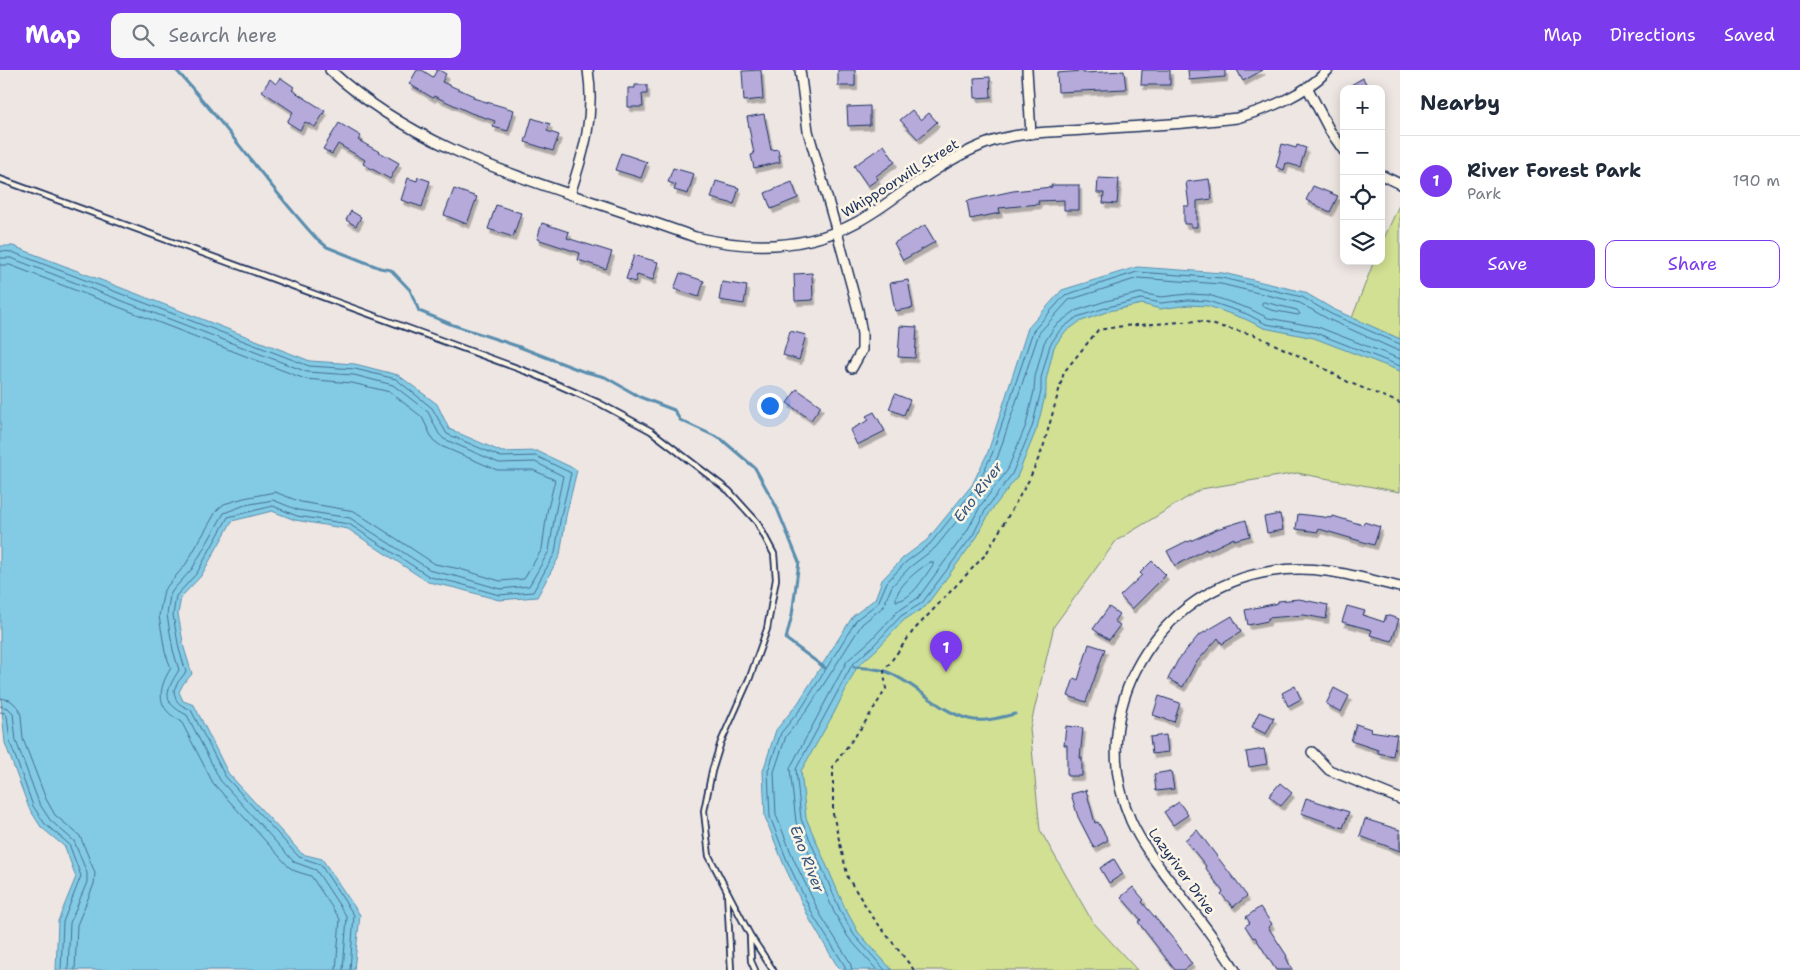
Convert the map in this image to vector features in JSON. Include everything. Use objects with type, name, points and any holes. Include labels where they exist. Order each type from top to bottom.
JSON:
[{"type":"street","name":"Whippoorwill Street","points":[[330,70],[382,110],[435,141],[493,168],[695,237],[729,244],[761,247],[815,239],[837,232],[874,212],[951,160],[976,147],[994,141],[1031,134],[1237,118],[1289,99],[1328,70]]},
{"type":"street","points":[[570,194],[589,131],[590,90],[588,70]]},
{"type":"street","points":[[800,70],[808,131],[858,310],[862,334],[862,350],[852,368]]},
{"type":"street","points":[[1027,70],[1031,134]]},
{"type":"street","points":[[1307,87],[1330,131],[1340,145]]},
{"type":"street","points":[[1385,178],[1400,184]]},
{"type":"street","name":"Lazyriver Drive","points":[[1235,970],[1205,926],[1150,854],[1131,821],[1121,784],[1117,743],[1120,718],[1130,681],[1146,651],[1172,620],[1200,597],[1235,581],[1274,571],[1304,569],[1338,572],[1400,587]]},
{"type":"street","points":[[1312,752],[1329,770],[1400,800]]},
{"type":"lane","points":[[0,179],[536,376],[599,403],[651,431],[729,491],[757,522],[774,554],[776,579],[768,629],[750,677],[721,742],[704,810],[710,856],[750,935],[773,970]]},
{"type":"lane","points":[[727,890],[731,970]]},
{"type":"lane","points":[[750,935],[751,961],[755,970]]},
{"type":"path","points":[[914,970],[872,916],[848,878],[833,814],[833,766],[864,724],[886,688],[884,671],[913,631],[986,554],[1029,480],[1043,448],[1064,372],[1098,330],[1123,326],[1198,321],[1245,332],[1316,364],[1348,382],[1400,403]]},
{"type":"green space","points":[[1400,203],[1400,339],[1352,318],[1372,265],[1385,265],[1385,236]]},
{"type":"green space","points":[[1243,291],[1400,354],[1400,492],[1297,473],[1201,489],[1116,541],[1054,626],[1030,728],[1040,830],[1092,921],[1137,970],[868,970],[781,788],[800,735],[1024,456],[1062,305]]},
{"type":"water","points":[[0,246],[13,246],[310,361],[355,364],[398,375],[437,404],[449,429],[502,452],[537,451],[577,470],[566,516],[560,555],[537,597],[499,600],[428,582],[348,529],[295,520],[272,511],[232,521],[201,576],[181,597],[178,614],[184,648],[192,674],[179,692],[183,701],[194,705],[228,773],[302,854],[322,859],[360,915],[354,970],[56,970],[58,921],[76,877],[65,847],[41,827],[29,808],[5,743],[0,689]]},
{"type":"water","name":"Eno River","points":[[1137,267],[1223,273],[1304,292],[1333,309],[1400,339],[1400,371],[1314,338],[1264,328],[1208,306],[1189,305],[1160,309],[1142,304],[1109,311],[1079,322],[1064,333],[1054,347],[1037,428],[1017,477],[990,512],[977,537],[925,607],[904,620],[857,667],[834,713],[801,771],[806,818],[845,908],[858,932],[892,970],[842,970],[836,964],[810,920],[784,865],[765,817],[763,771],[776,730],[798,703],[853,616],[875,599],[882,580],[903,558],[927,540],[972,485],[988,452],[1028,328],[1062,290]]},
{"type":"building","points":[[417,70],[422,70],[433,77],[437,70],[439,70],[446,74],[442,82],[474,96],[473,98],[514,110],[508,131],[493,127],[495,121],[471,113],[434,96],[433,98],[409,84]]},
{"type":"building","points":[[761,70],[763,99],[744,101],[742,71]]},
{"type":"building","points":[[838,70],[855,70],[855,86],[838,86]]},
{"type":"building","points":[[1142,70],[1170,70],[1170,85],[1141,85]]},
{"type":"building","points":[[1188,70],[1225,70],[1225,77],[1189,80]]},
{"type":"building","points":[[1237,70],[1263,70],[1243,81]]},
{"type":"building","points":[[1082,71],[1083,73],[1124,71],[1126,89],[1058,92],[1057,73]]},
{"type":"building","points":[[990,77],[991,97],[975,98],[974,78]]},
{"type":"building","points":[[281,78],[294,87],[292,90],[325,111],[315,127],[305,122],[300,130],[287,122],[293,112],[262,91],[270,79],[276,84]]},
{"type":"building","points":[[1363,78],[1367,85],[1351,85]]},
{"type":"building","points":[[635,85],[647,85],[647,94],[642,94],[643,107],[628,107],[628,88],[635,88]]},
{"type":"building","points":[[870,106],[870,125],[848,126],[847,107]]},
{"type":"building","points":[[912,110],[921,120],[929,113],[937,122],[918,139],[900,120]]},
{"type":"building","points":[[764,114],[771,150],[778,149],[780,162],[754,168],[751,155],[754,154],[747,117]]},
{"type":"building","points":[[532,118],[550,124],[547,131],[559,135],[553,151],[525,142]]},
{"type":"building","points":[[339,123],[361,136],[358,140],[399,163],[390,179],[363,164],[365,160],[338,144],[332,154],[323,149]]},
{"type":"building","points":[[1282,144],[1296,148],[1297,145],[1306,148],[1300,167],[1286,163],[1284,170],[1276,167]]},
{"type":"building","points":[[884,145],[895,162],[876,176],[878,179],[868,186],[854,166]]},
{"type":"building","points":[[621,153],[647,162],[641,178],[615,170]]},
{"type":"building","points":[[673,168],[694,174],[688,194],[674,190],[676,185],[668,182]]},
{"type":"building","points":[[418,177],[430,181],[422,207],[401,200],[408,178],[417,181]]},
{"type":"building","points":[[1098,178],[1119,179],[1117,204],[1103,203],[1104,193],[1097,193]]},
{"type":"building","points":[[1209,179],[1212,199],[1197,201],[1197,227],[1191,227],[1191,224],[1184,224],[1184,206],[1189,206],[1186,182]]},
{"type":"building","points":[[716,181],[739,188],[734,204],[711,198]]},
{"type":"building","points":[[792,182],[798,198],[771,209],[765,193]]},
{"type":"building","points":[[1051,185],[1079,185],[1079,210],[1064,210],[1064,200],[1038,201],[1039,204],[999,208],[1000,213],[970,219],[967,201],[1013,191],[1052,187]]},
{"type":"building","points":[[1313,186],[1338,196],[1330,212],[1306,200]]},
{"type":"building","points":[[454,189],[477,197],[467,224],[444,215]]},
{"type":"building","points":[[496,205],[521,213],[513,237],[488,229]]},
{"type":"building","points":[[351,211],[361,217],[356,226],[346,220]]},
{"type":"building","points":[[542,223],[569,232],[567,238],[612,252],[606,269],[578,260],[580,253],[537,239]]},
{"type":"building","points":[[925,225],[935,242],[903,260],[894,243]]},
{"type":"building","points":[[634,255],[658,262],[653,280],[637,275],[635,282],[626,279]]},
{"type":"building","points":[[680,273],[704,281],[699,297],[674,289]]},
{"type":"building","points":[[812,273],[813,300],[795,301],[794,274]]},
{"type":"building","points":[[908,280],[913,308],[895,311],[890,283]]},
{"type":"building","points":[[722,282],[747,286],[744,304],[719,300]]},
{"type":"building","points":[[900,326],[917,327],[915,358],[898,357]]},
{"type":"building","points":[[790,331],[806,335],[799,360],[783,355]]},
{"type":"building","points":[[797,389],[821,406],[811,420],[787,403]]},
{"type":"building","points":[[895,394],[910,400],[904,415],[889,409]]},
{"type":"building","points":[[874,412],[885,431],[857,445],[850,430],[869,420],[866,416]]},
{"type":"building","points":[[1280,514],[1283,530],[1267,533],[1264,517]]},
{"type":"building","points":[[1298,514],[1332,518],[1333,516],[1363,525],[1364,522],[1380,527],[1374,545],[1319,529],[1318,532],[1296,529]]},
{"type":"building","points":[[1246,520],[1250,536],[1234,540],[1234,538],[1207,551],[1206,549],[1175,566],[1167,551],[1217,529]]},
{"type":"building","points":[[1152,561],[1166,575],[1132,609],[1120,596],[1142,575],[1140,573]]},
{"type":"building","points":[[1299,599],[1328,605],[1326,619],[1304,615],[1268,618],[1268,621],[1248,625],[1245,610],[1278,603],[1278,601]]},
{"type":"building","points":[[1347,606],[1365,611],[1363,615],[1384,622],[1386,615],[1399,619],[1392,641],[1370,635],[1372,630],[1342,622]]},
{"type":"building","points":[[1109,607],[1119,614],[1114,621],[1120,625],[1109,640],[1093,629]]},
{"type":"building","points":[[1232,616],[1241,632],[1222,644],[1218,638],[1195,664],[1183,687],[1168,679],[1178,660],[1198,636]]},
{"type":"building","points":[[1089,644],[1105,649],[1086,702],[1068,696],[1074,678],[1078,680]]},
{"type":"building","points":[[1295,686],[1301,699],[1288,706],[1282,693]]},
{"type":"building","points":[[1334,688],[1349,696],[1341,712],[1326,704]]},
{"type":"building","points":[[1159,696],[1180,703],[1174,722],[1153,715]]},
{"type":"building","points":[[1259,712],[1274,718],[1266,734],[1252,727]]},
{"type":"building","points":[[1356,724],[1371,729],[1370,731],[1397,735],[1393,756],[1378,753],[1378,750],[1351,741]]},
{"type":"building","points":[[1066,726],[1083,728],[1080,758],[1082,758],[1082,776],[1067,776],[1067,745],[1064,745]]},
{"type":"building","points":[[1166,735],[1168,752],[1152,754],[1150,737]]},
{"type":"building","points":[[1264,749],[1267,764],[1249,767],[1246,752]]},
{"type":"building","points":[[1171,771],[1174,789],[1156,791],[1154,774]]},
{"type":"building","points":[[1280,783],[1292,793],[1281,806],[1269,796]]},
{"type":"building","points":[[1086,790],[1095,823],[1098,822],[1108,840],[1094,848],[1078,817],[1071,794]]},
{"type":"building","points":[[1306,798],[1349,812],[1343,828],[1301,813]]},
{"type":"building","points":[[1179,802],[1188,815],[1173,825],[1164,812]]},
{"type":"building","points":[[1365,819],[1400,830],[1400,851],[1360,836]]},
{"type":"building","points":[[1197,830],[1247,896],[1233,907],[1221,894],[1223,892],[1206,866],[1185,840]]},
{"type":"building","points":[[1114,859],[1123,874],[1109,883],[1100,868]]},
{"type":"building","points":[[1133,887],[1144,900],[1142,902],[1192,964],[1184,970],[1175,970],[1138,922],[1141,920],[1121,897]]},
{"type":"building","points":[[1260,907],[1272,924],[1268,927],[1287,956],[1292,970],[1276,970],[1255,937],[1253,938],[1245,926],[1250,923],[1246,917]]},
{"type":"waterway","points":[[176,70],[315,237],[327,247],[380,268],[391,270],[410,290],[419,311],[582,371],[605,377],[640,397],[674,410],[680,420],[721,439],[755,468],[776,506],[799,562],[792,615],[786,639],[825,668]]},
{"type":"waterway","points":[[854,667],[885,671],[906,682],[947,710],[969,719],[986,720],[1015,714]]},
{"type":"place","name":"River Forest Park","points":[[946,672]]}]
